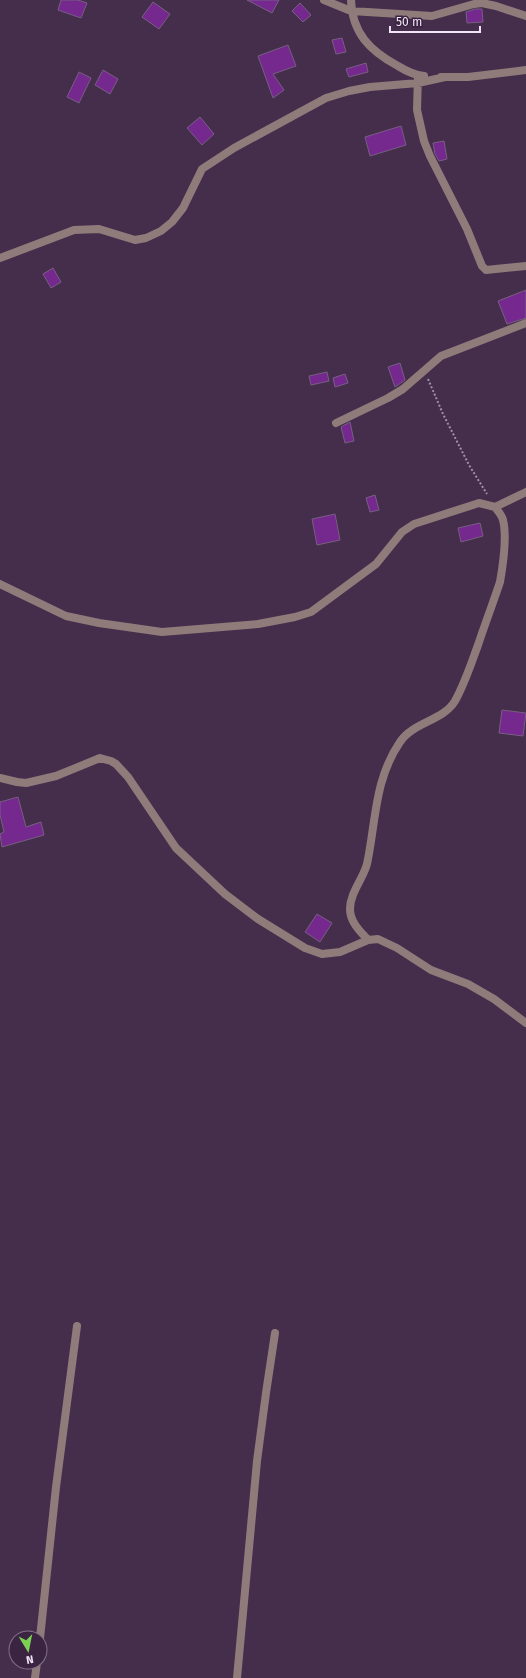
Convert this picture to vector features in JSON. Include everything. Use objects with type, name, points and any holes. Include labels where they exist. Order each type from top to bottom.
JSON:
[{"type":"street","points":[[324,0],[351,11],[432,16],[482,3],[526,16]]},
{"type":"street","points":[[351,0],[351,11],[358,30],[365,43],[384,59],[418,79]]},
{"type":"street","points":[[0,258],[74,230],[89,228],[99,229],[135,240],[146,238],[161,231],[172,222],[183,208],[202,170],[234,148],[326,98],[349,91],[418,79],[468,77],[526,70]]},
{"type":"street","points":[[418,79],[417,110],[426,146],[467,229],[482,266],[486,270],[526,266]]},
{"type":"street","points":[[336,423],[398,392],[441,356],[526,323]]},
{"type":"street","points":[[494,507],[526,492]]},
{"type":"street","points":[[0,584],[66,616],[99,624],[162,632],[258,624],[295,617],[311,612],[376,564],[402,532],[414,524],[479,503],[494,507],[503,519],[505,550],[503,567],[500,582],[465,682],[454,703],[443,713],[410,732],[400,741],[389,763],[378,792],[367,864],[350,908],[354,922],[368,940]]},
{"type":"street","points":[[0,778],[26,783],[56,776],[100,758],[111,761],[116,764],[128,777],[176,848],[192,864],[243,908],[305,948],[322,954],[340,952],[368,940],[378,939],[397,948],[431,970],[468,984],[494,999],[525,1020]]},
{"type":"street","points":[[41,1630],[56,1487],[77,1326]]},
{"type":"street","points":[[237,1678],[257,1462],[276,1333]]},
{"type":"path","points":[[425,368],[443,414],[469,465],[494,507]]},
{"type":"building","points":[[61,0],[78,0],[87,3],[81,18],[58,10]]},
{"type":"building","points":[[247,0],[279,0],[272,13]]},
{"type":"building","points":[[153,2],[170,14],[159,29],[142,17]]},
{"type":"building","points":[[300,3],[311,15],[303,22],[292,11]]},
{"type":"building","points":[[475,9],[482,9],[483,22],[467,23],[466,12]]},
{"type":"building","points":[[342,38],[346,52],[336,54],[332,40]]},
{"type":"building","points":[[288,45],[296,66],[273,74],[284,90],[273,98],[258,56]]},
{"type":"building","points":[[366,63],[368,72],[349,77],[346,69]]},
{"type":"building","points":[[103,70],[118,79],[110,94],[95,85]]},
{"type":"building","points":[[79,72],[91,78],[79,103],[67,97]]},
{"type":"building","points":[[200,117],[214,134],[202,145],[187,128]]},
{"type":"building","points":[[401,126],[406,145],[370,156],[365,137]]},
{"type":"building","points":[[444,141],[447,159],[439,161],[435,154],[433,143]]},
{"type":"building","points":[[53,268],[61,282],[51,288],[43,274]]},
{"type":"building","points":[[526,290],[526,318],[507,324],[498,301]]},
{"type":"building","points":[[400,363],[405,380],[395,387],[388,367]]},
{"type":"building","points":[[327,372],[329,381],[311,385],[309,376]]},
{"type":"building","points":[[345,374],[348,383],[335,387],[333,378]]},
{"type":"building","points":[[350,422],[354,441],[345,443],[341,427]]},
{"type":"building","points":[[375,495],[379,510],[370,512],[366,498]]},
{"type":"building","points":[[335,514],[340,540],[317,545],[312,519]]},
{"type":"building","points":[[480,523],[483,536],[461,542],[458,528]]},
{"type":"building","points":[[502,710],[526,713],[523,736],[499,733]]},
{"type":"building","points":[[18,797],[26,827],[41,822],[44,835],[2,847],[0,834],[4,832],[0,815],[0,802]]},
{"type":"building","points":[[317,914],[332,923],[320,942],[305,932]]}]
